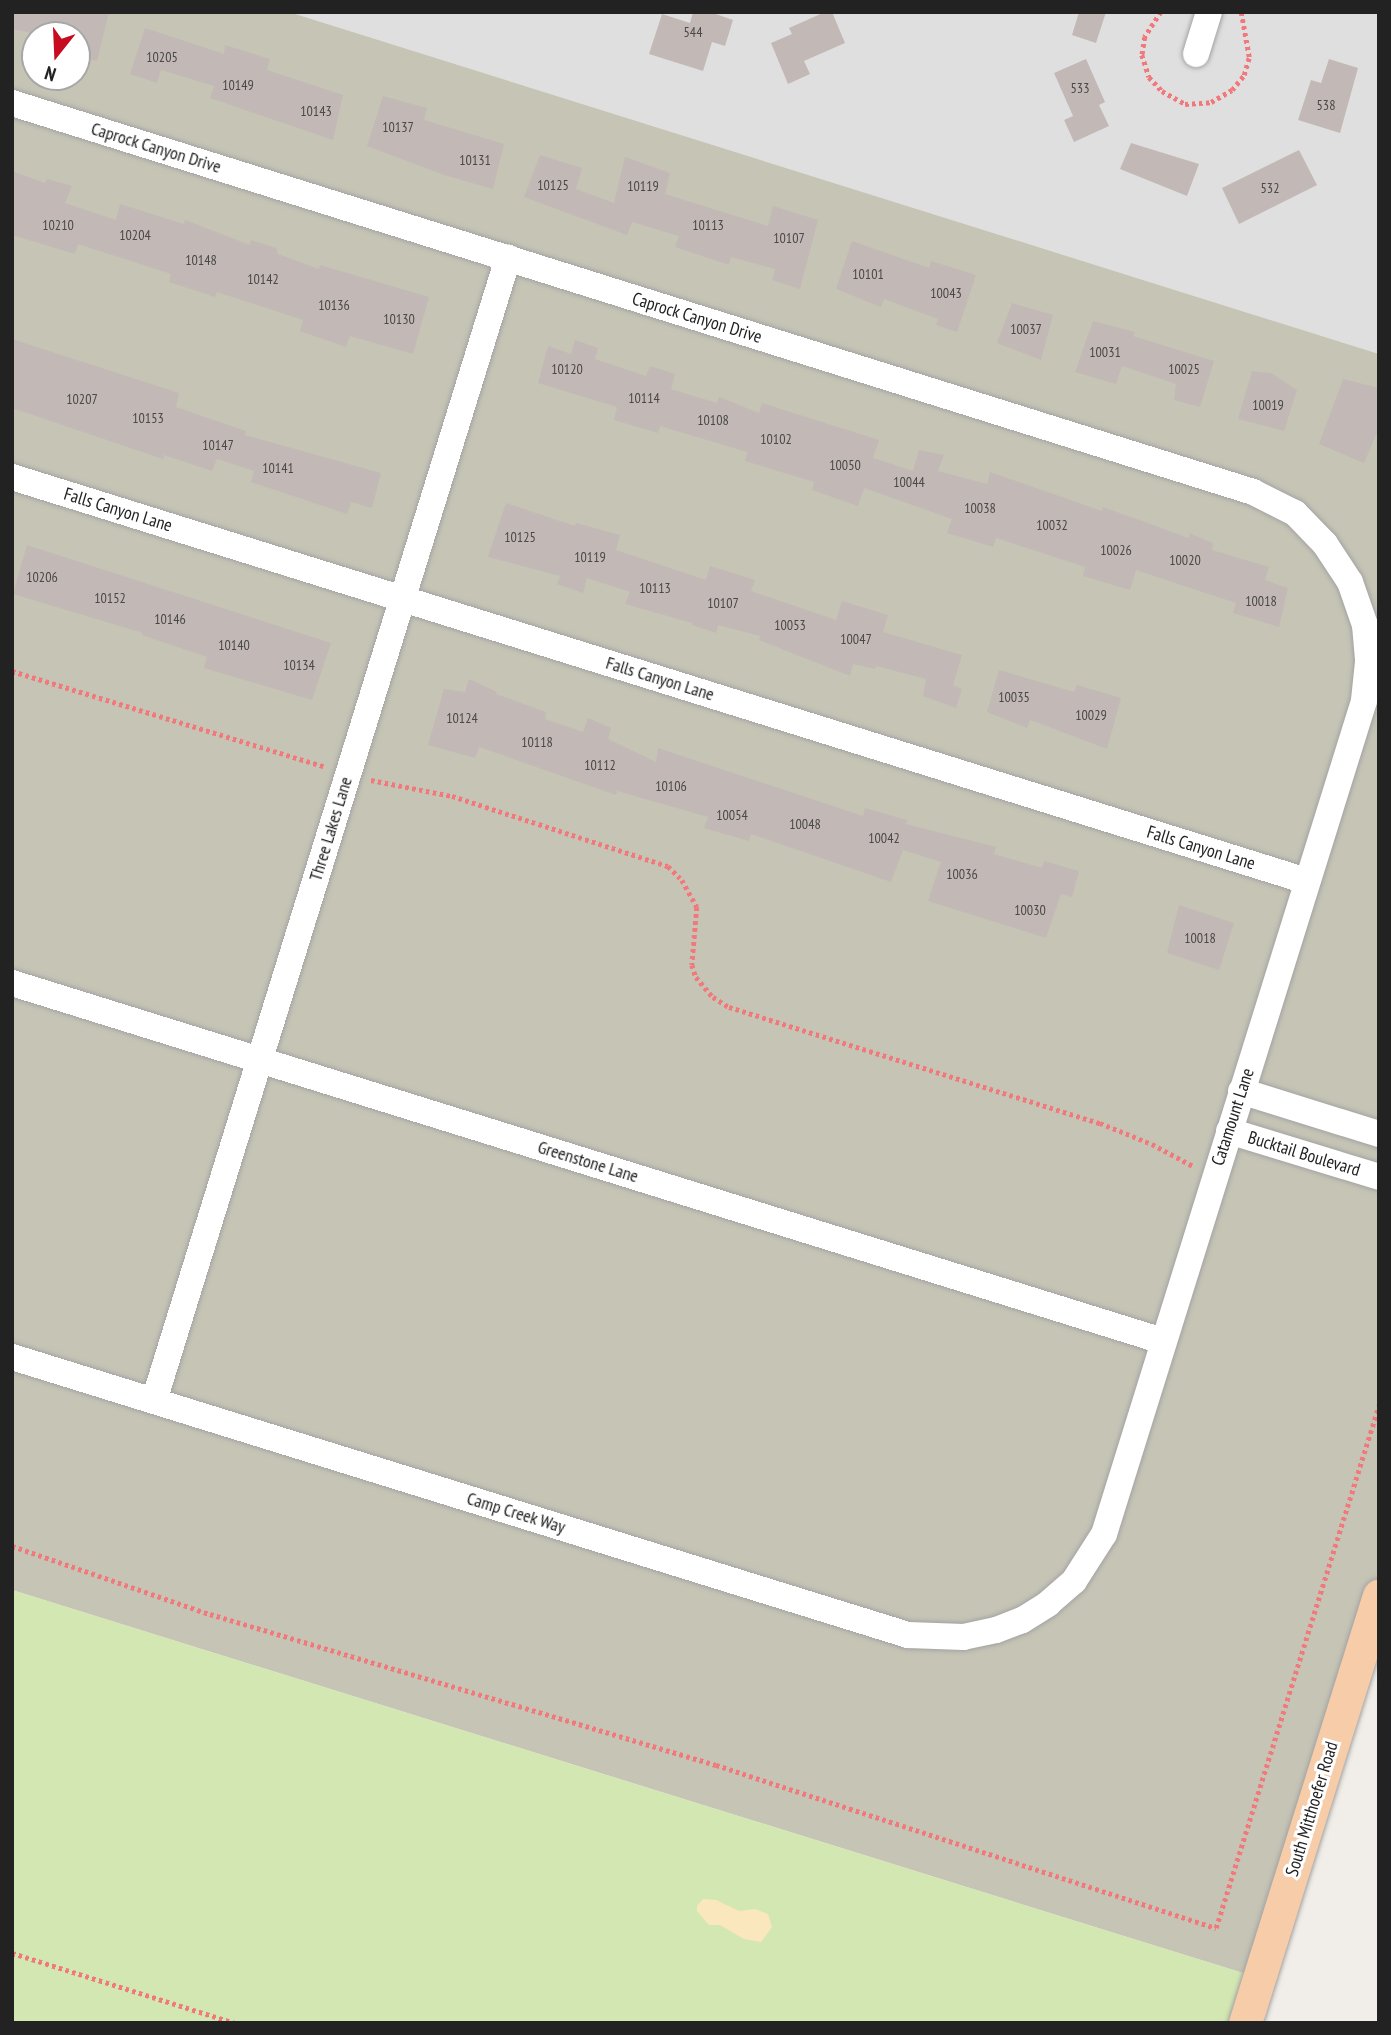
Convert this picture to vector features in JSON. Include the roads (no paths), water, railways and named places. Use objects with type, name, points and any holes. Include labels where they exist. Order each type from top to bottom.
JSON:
[{"type":"main road","name":"South Mitthoefer Road","points":[[1245,2023],[1379,1595]]},
{"type":"street","points":[[1196,54],[1209,12]]},
{"type":"street","name":"Caprock Canyon Drive","points":[[12,103],[1253,492],[1295,513],[1325,544],[1350,582]]},
{"type":"street","name":"Three Lakes Lane","points":[[154,1401],[508,258]]},
{"type":"street","name":"Falls Canyon Lane","points":[[12,477],[1307,881]]},
{"type":"street","name":"Catamount Lane","points":[[1022,1620],[1048,1604],[1074,1581],[1098,1545],[1163,1341],[1364,701],[1368,662],[1364,625],[1350,582]]},
{"type":"street","name":"Greenstone Lane","points":[[12,983],[1163,1341]]},
{"type":"street","points":[[1241,1091],[1379,1134]]},
{"type":"street","name":"Bucktail Boulevard","points":[[1229,1130],[1379,1177]]},
{"type":"street","name":"Camp Creek Way","points":[[12,1357],[908,1635],[964,1637],[996,1630],[1022,1620]]}]
